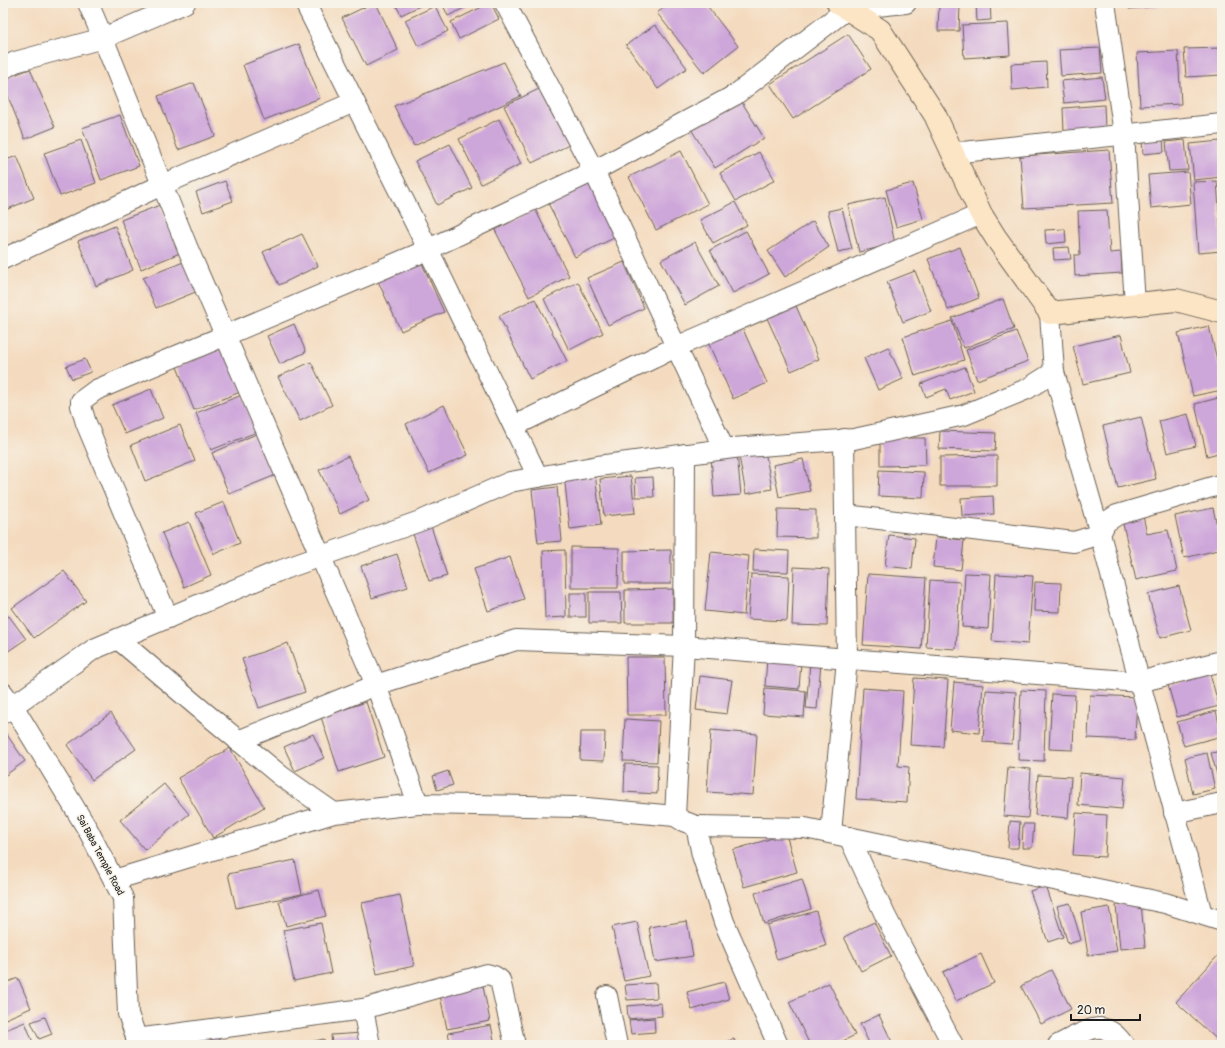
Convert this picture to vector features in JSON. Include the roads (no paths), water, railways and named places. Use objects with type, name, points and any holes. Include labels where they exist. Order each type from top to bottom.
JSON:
[{"type":"street","points":[[88,3],[162,185],[376,685],[418,804]]},
{"type":"street","points":[[3,70],[15,62],[103,38],[185,3]]},
{"type":"street","points":[[305,3],[428,249],[538,477]]},
{"type":"street","points":[[505,3],[594,171],[724,449]]},
{"type":"street","points":[[168,618],[86,423],[81,401],[96,390],[428,249],[594,171],[735,95],[843,6],[906,3]]},
{"type":"street","points":[[1105,3],[1124,134],[1135,304]]},
{"type":"street","points":[[843,6],[880,30],[935,115],[981,214],[996,238],[1050,312],[1054,372],[1100,534],[1202,914]]},
{"type":"street","points":[[3,259],[162,185],[354,102]]},
{"type":"street","points":[[953,153],[1222,124]]},
{"type":"street","points":[[514,426],[676,346],[981,214]]},
{"type":"street","points":[[1050,312],[1176,300],[1222,312]]},
{"type":"street","points":[[6,704],[94,649],[276,572],[423,520],[510,482],[598,466],[724,449],[854,439],[964,415],[1027,389],[1054,372]]},
{"type":"street","points":[[844,439],[847,659],[840,835],[886,917],[953,1045]]},
{"type":"street","points":[[675,816],[684,646],[685,454]]},
{"type":"street","points":[[845,515],[1074,542],[1100,534],[1106,522],[1117,515],[1222,484]]},
{"type":"street","points":[[118,639],[281,776],[334,813]]},
{"type":"street","points":[[238,741],[376,685],[516,640],[684,646],[1139,682],[1222,661]]},
{"type":"street","name":"Sai Baba Temple Road","points":[[6,704],[88,830],[124,898],[128,1014],[138,1042]]},
{"type":"street","points":[[1174,813],[1222,803]]},
{"type":"street","points":[[114,880],[334,813],[418,804],[576,807],[675,816],[683,822],[696,826],[805,828],[1165,903],[1222,921]]},
{"type":"street","points":[[696,826],[702,855],[724,922],[778,1045]]},
{"type":"street","points":[[138,1042],[363,1009],[487,974],[500,980],[515,1045]]},
{"type":"street","points":[[607,996],[617,1045]]},
{"type":"street","points":[[363,1009],[370,1045]]},
{"type":"street","points":[[1058,1045],[1093,1029],[1104,1028],[1116,1035],[1124,1045]]}]
